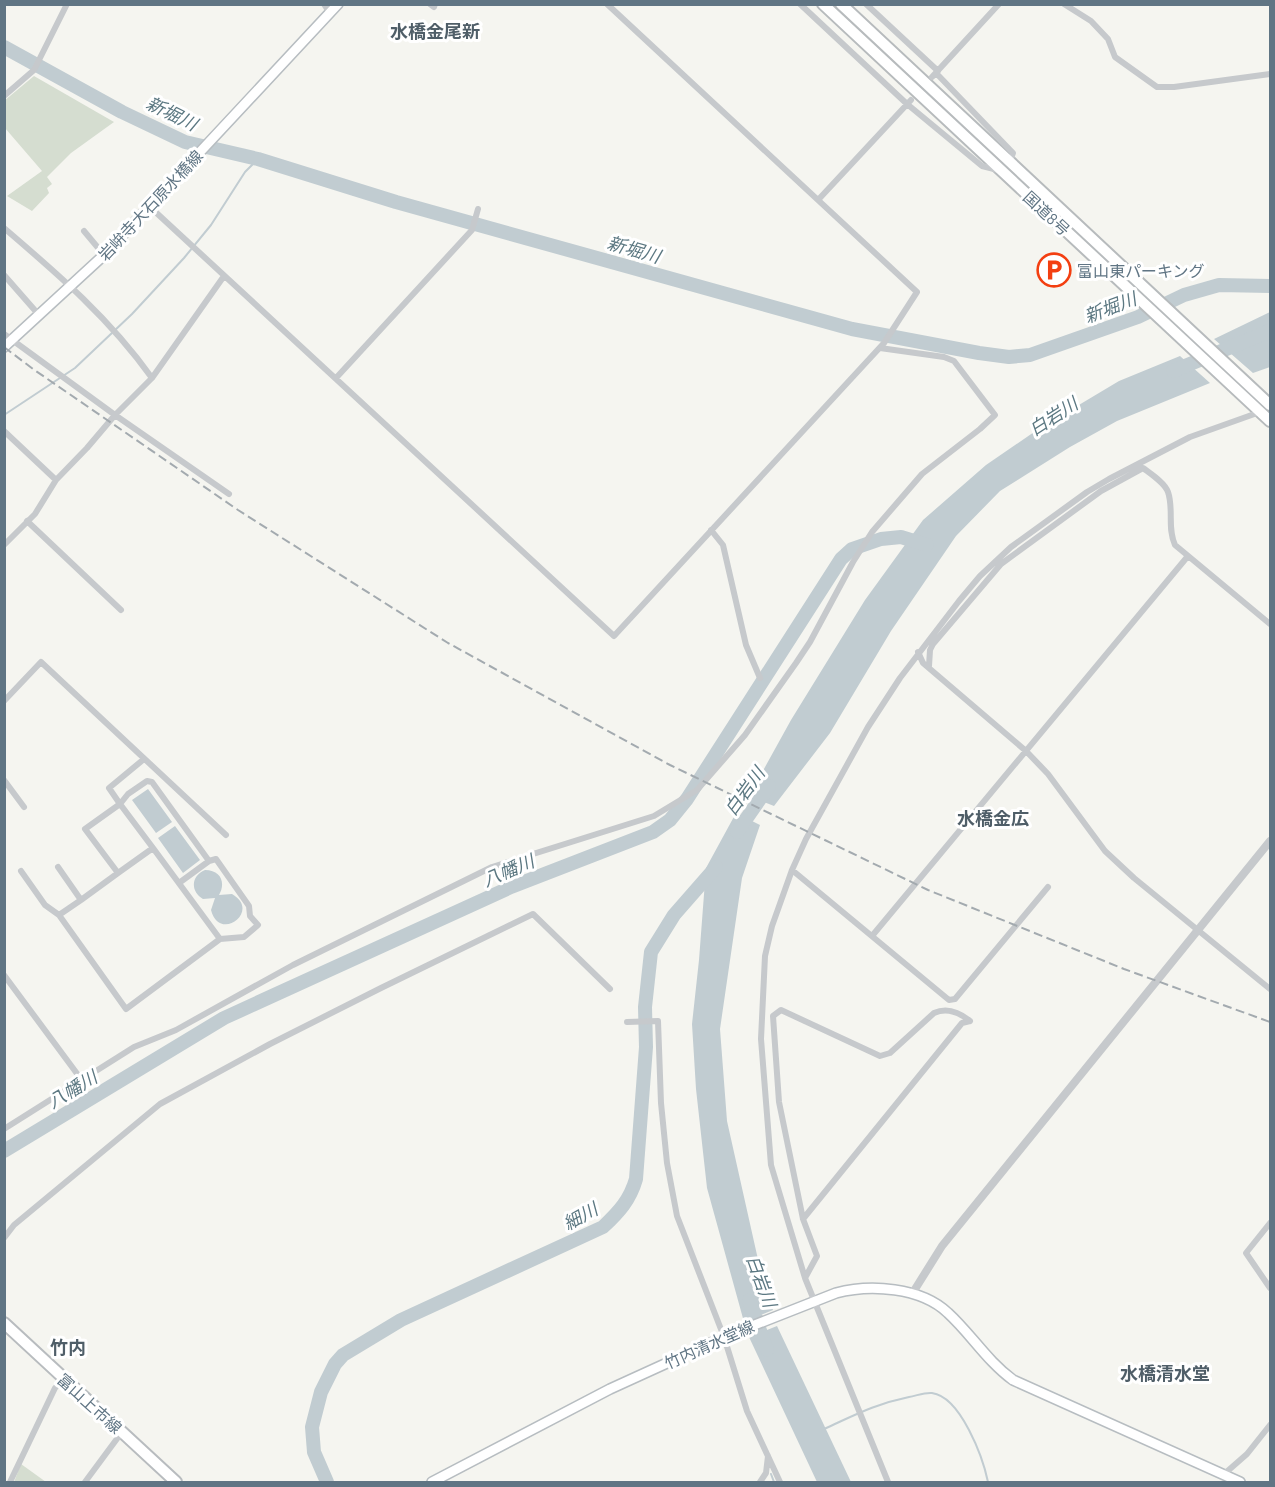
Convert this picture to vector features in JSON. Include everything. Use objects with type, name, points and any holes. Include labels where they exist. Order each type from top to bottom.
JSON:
[{"type":"main road","name":"岩峅寺大石原水橋線","points":[[4,347],[9,337],[39,315],[104,255],[327,9],[338,4]]},
{"type":"main road","name":"国道8号","points":[[823,4],[1270,421]]},
{"type":"main road","name":"国道8号","points":[[841,4],[1268,403]]},
{"type":"main road","name":"竹内清水堂線","points":[[432,1482],[610,1389],[724,1336],[813,1301],[853,1289],[879,1287],[912,1294],[946,1311],[997,1368],[1013,1380],[1240,1482]]},
{"type":"main road","name":"富山上市線","points":[[4,1323],[176,1482]]},
{"type":"street","points":[[4,96],[34,70],[67,4]]},
{"type":"street","points":[[430,4],[434,7],[435,4]]},
{"type":"street","points":[[149,206],[614,636],[882,345],[916,292],[607,4]]},
{"type":"street","points":[[800,4],[982,166],[1001,171]]},
{"type":"street","points":[[866,4],[1013,153],[1010,161]]},
{"type":"street","points":[[935,73],[999,4]]},
{"type":"street","points":[[1064,4],[1091,21],[1108,39],[1115,57],[1157,87],[1174,87],[1270,74]]},
{"type":"street","points":[[818,200],[909,102]]},
{"type":"street","points":[[336,378],[472,230],[478,209]]},
{"type":"street","points":[[5,229],[72,286],[116,332],[152,378]]},
{"type":"street","points":[[84,231],[104,255]]},
{"type":"street","points":[[4,275],[39,315]]},
{"type":"street","points":[[4,545],[35,514],[56,480],[152,378],[224,276]]},
{"type":"street","points":[[9,337],[115,415],[229,494]]},
{"type":"street","points":[[4,1129],[134,1047],[176,1030],[293,965],[492,867],[654,816],[697,790],[745,735],[796,663],[872,532],[922,474],[995,415],[954,361],[882,345]]},
{"type":"street","points":[[888,1482],[813,1301],[771,1165],[761,1039],[765,956],[772,926],[792,870],[830,795],[868,728],[918,652],[973,585],[1004,554],[1087,492],[1190,437],[1258,410]]},
{"type":"street","points":[[4,430],[56,480]]},
{"type":"street","points":[[929,666],[930,650],[933,644],[1001,564],[1101,491],[1143,468],[1168,492],[1172,540],[1175,545],[1270,624]]},
{"type":"street","points":[[27,521],[121,610]]},
{"type":"street","points":[[711,530],[723,545],[747,645],[760,678]]},
{"type":"street","points":[[872,936],[1188,556]]},
{"type":"street","points":[[918,652],[923,663],[1026,751],[1047,774],[1105,851],[1134,878],[1270,988]]},
{"type":"street","points":[[4,701],[40,662],[226,835]]},
{"type":"street","points":[[144,759],[109,788],[220,939]]},
{"type":"street","points":[[4,780],[24,807]]},
{"type":"street","points":[[118,873],[85,829],[147,781],[152,782],[209,861]]},
{"type":"street","points":[[912,1294],[942,1246],[1270,842]]},
{"type":"street","points":[[59,915],[153,848]]},
{"type":"street","points":[[21,871],[45,905],[59,915],[126,1008],[220,939],[244,937],[258,925],[250,916],[249,906],[216,859],[209,861],[179,883]]},
{"type":"street","points":[[58,867],[81,900]]},
{"type":"street","points":[[792,870],[948,1000],[955,999],[1048,887]]},
{"type":"street","points":[[4,1238],[14,1225],[160,1104],[270,1044],[533,914],[610,988]]},
{"type":"street","points":[[4,975],[81,1079]]},
{"type":"street","points":[[803,1220],[962,1023],[970,1022],[963,1016],[957,1012],[941,1010],[934,1013],[890,1053],[880,1056],[781,1010],[773,1016],[778,1102],[803,1220],[817,1256],[805,1278]]},
{"type":"street","points":[[627,1022],[658,1021],[662,1113],[667,1163],[677,1216],[724,1336],[747,1411],[780,1482]]},
{"type":"street","points":[[1270,1223],[1246,1254],[1270,1288]]},
{"type":"street","points":[[10,1482],[54,1388],[64,1379]]},
{"type":"street","points":[[1223,1475],[1247,1454],[1269,1429]]},
{"type":"street","points":[[85,1482],[122,1432]]},
{"type":"street","points":[[760,1482],[766,1473],[768,1456]]},
{"type":"shaded area","points":[[34,76],[114,122],[71,153],[47,177],[52,184],[47,188],[49,193],[32,211],[7,196],[42,171],[5,128],[4,101]]},
{"type":"shaded area","points":[[21,1464],[46,1482],[14,1482]]},
{"type":"water","points":[[1270,312],[1270,367],[1253,373],[1214,339]]},
{"type":"water","points":[[1180,356],[1210,383],[1117,421],[1070,447],[1000,491],[956,536],[891,631],[830,733],[774,806],[749,796],[791,720],[865,600],[923,520],[986,465],[1037,430],[1119,381]]},
{"type":"water","points":[[148,789],[172,822],[156,833],[132,800]]},
{"type":"water","points":[[736,813],[760,825],[742,878],[720,1029],[727,1121],[757,1255],[773,1310],[744,1322],[707,1188],[696,1089],[692,1024],[706,868]]},
{"type":"water","points":[[175,826],[200,860],[183,873],[158,838]]},
{"type":"water","points":[[205,870],[215,872],[221,878],[222,886],[219,895],[232,894],[240,901],[241,915],[236,921],[222,924],[215,919],[211,910],[215,898],[203,899],[196,892],[195,880]]},
{"type":"water","points":[[777,1326],[851,1482],[817,1482],[749,1337]]},
{"type":"waterway","name":"新堀川","points":[[4,47],[122,112],[185,142],[258,159],[396,202],[852,329],[979,353],[1009,357],[1030,355],[1138,317],[1184,295],[1219,285],[1270,286]]},
{"type":"waterway","points":[[4,415],[75,368],[132,314],[211,225],[245,172],[258,159]]},
{"type":"waterway","name":"白岩川","points":[[1173,371],[1270,331]]},
{"type":"waterway","name":"八幡川","points":[[4,1151],[224,1018],[511,887],[653,832],[670,820],[687,799],[841,559],[852,549],[881,539],[901,537],[927,545]]},
{"type":"waterway","name":"白岩川","points":[[737,832],[769,786]]},
{"type":"waterway","name":"細川","points":[[327,1482],[314,1452],[312,1427],[321,1392],[335,1364],[343,1355],[401,1320],[603,1227],[627,1199],[636,1179],[646,1047],[645,1007],[651,952],[674,915],[716,867]]},
{"type":"waterway","name":"白岩川","points":[[749,1300],[767,1350]]},
{"type":"waterway","points":[[824,1429],[865,1410],[932,1393],[943,1397],[961,1417],[976,1444],[988,1482]]},
{"type":"waterway","points":[[771,1474],[774,1482]]},
{"type":"railway","points":[[4,347],[238,510],[448,643],[670,765],[928,890],[1124,969],[1270,1022]]},
{"type":"place","name":"富山東パーキング","points":[[1054,270]]},
{"type":"district","name":"水橋金尾新","points":[[435,31]]},
{"type":"district","name":"水橋金広","points":[[993,818]]},
{"type":"district","name":"竹内","points":[[68,1347]]},
{"type":"district","name":"水橋清水堂","points":[[1165,1373]]}]
